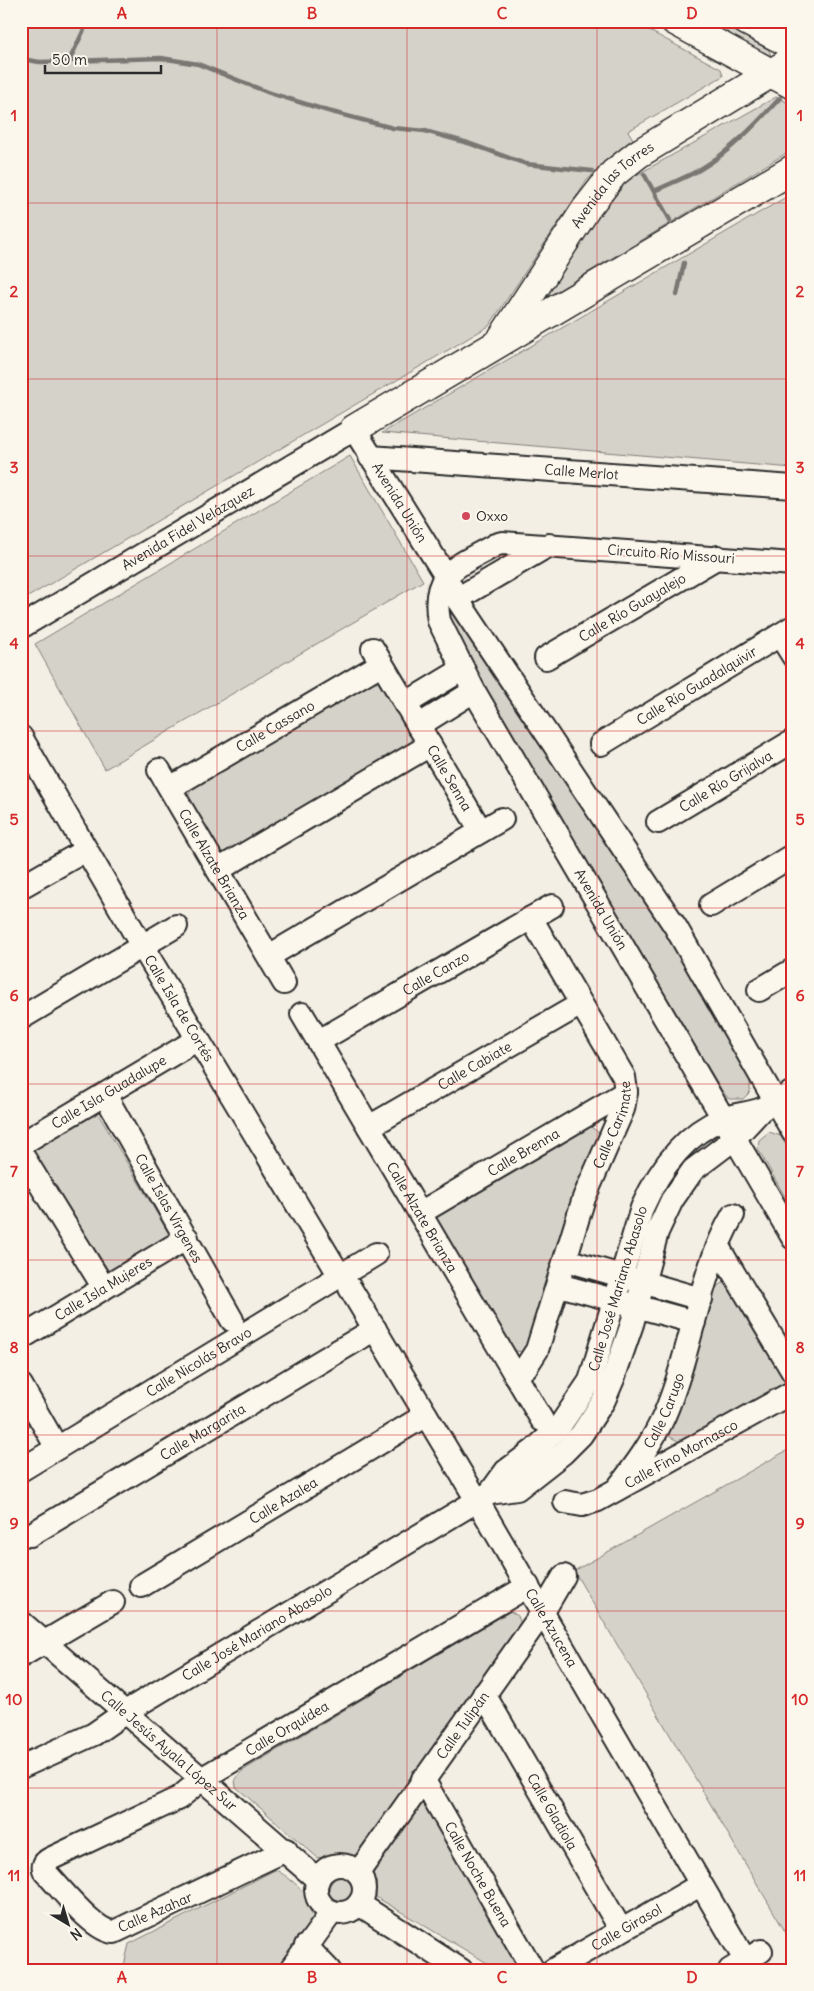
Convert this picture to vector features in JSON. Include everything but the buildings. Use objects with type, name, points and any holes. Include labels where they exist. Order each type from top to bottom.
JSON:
[{"type":"main road","points":[[675,21],[785,73]]},
{"type":"main road","points":[[747,21],[793,46]]},
{"type":"main road","name":"Avenida las Torres","points":[[498,344],[586,209],[614,173],[638,154],[785,73]]},
{"type":"main road","name":"Avenida las Torres","points":[[354,430],[793,169]]},
{"type":"street","name":"Avenida Unión","points":[[354,430],[445,575],[457,599],[675,926],[777,1101],[793,1132]]},
{"type":"street","name":"Avenida Fidel Velázquez","points":[[21,627],[354,430]]},
{"type":"street","name":"Calle Merlot","points":[[370,458],[793,487]]},
{"type":"street","name":"Circuito Río Missouri","points":[[445,575],[498,544],[549,545],[793,564]]},
{"type":"street","points":[[457,599],[549,545]]},
{"type":"street","name":"Calle Río Guayalejo","points":[[546,658],[718,557]]},
{"type":"street","name":"Avenida Unión","points":[[445,575],[438,593],[439,621],[474,691],[793,1238]]},
{"type":"street","points":[[786,631],[793,656]]},
{"type":"street","name":"Calle Río Guadalquivir","points":[[601,744],[786,631]]},
{"type":"street","name":"Calle Senna","points":[[377,657],[481,831]]},
{"type":"street","name":"Calle Cassano","points":[[165,779],[377,657]]},
{"type":"street","points":[[405,704],[463,669]]},
{"type":"street","points":[[418,726],[474,691]]},
{"type":"street","name":"Calle Isla de Cortés","points":[[21,737],[27,761],[86,850],[345,1282]]},
{"type":"street","name":"Calle Río Grijalva","points":[[658,822],[793,741]]},
{"type":"street","points":[[218,870],[430,746]]},
{"type":"street","name":"Calle Alzate Brianza","points":[[165,779],[284,983]]},
{"type":"street","points":[[269,956],[502,819]]},
{"type":"street","points":[[21,886],[86,850]]},
{"type":"street","points":[[711,904],[793,855]]},
{"type":"street","name":"Calle Canzo","points":[[319,1041],[552,906]]},
{"type":"street","name":"Calle Carimate","points":[[515,1375],[526,1367],[537,1350],[559,1284],[584,1198],[621,1115],[626,1092],[624,1076],[531,918]]},
{"type":"street","points":[[21,1018],[176,926]]},
{"type":"street","points":[[759,990],[793,970]]},
{"type":"street","name":"Calle Cabiate","points":[[369,1127],[581,1004]]},
{"type":"street","name":"Calle Alzate Brianza","points":[[302,1014],[542,1420]]},
{"type":"street","name":"Calle Isla Guadalupe","points":[[21,1144],[105,1096],[198,1039]]},
{"type":"street","name":"Calle Brenna","points":[[420,1213],[626,1092]]},
{"type":"street","name":"Calle Islas Vírgenes","points":[[105,1096],[232,1320]]},
{"type":"street","name":"Calle José Mariano Abasolo","points":[[21,1767],[94,1734],[127,1711],[484,1497],[516,1489],[550,1464],[581,1434],[604,1400],[613,1379],[626,1303],[621,1276],[640,1216],[658,1175],[679,1150],[699,1133],[722,1119],[777,1101]]},
{"type":"street","name":"Calle José Mariano Abasolo","points":[[626,1303],[643,1282],[657,1232],[672,1200],[693,1170],[734,1139],[777,1101]]},
{"type":"street","points":[[21,1153],[104,1288]]},
{"type":"street","points":[[651,1189],[672,1200]]},
{"type":"street","name":"Calle Carugo","points":[[617,1490],[644,1454],[664,1416],[718,1247],[733,1215]]},
{"type":"street","name":"Calle Isla Mujeres","points":[[21,1338],[187,1238]]},
{"type":"street","points":[[718,1247],[793,1372]]},
{"type":"street","name":"Calle Nicolás Bravo","points":[[21,1470],[345,1282],[376,1254]]},
{"type":"street","points":[[566,1260],[701,1298]]},
{"type":"street","name":"Calle Azucena","points":[[345,1282],[426,1415],[484,1497],[542,1612],[747,1963]]},
{"type":"street","points":[[559,1284],[694,1322]]},
{"type":"street","name":"Calle Margarita","points":[[30,1534],[375,1329]]},
{"type":"street","points":[[21,1385],[58,1448]]},
{"type":"street","name":"Calle Fino Mornasco","points":[[565,1502],[574,1504],[590,1503],[617,1490],[793,1392]]},
{"type":"street","name":"Calle Azalea","points":[[142,1586],[426,1415]]},
{"type":"street","name":"Calle Tulipán","points":[[358,1873],[422,1779],[542,1612],[564,1576]]},
{"type":"street","name":"Calle Orquídea","points":[[44,1865],[50,1859],[178,1798],[203,1778],[528,1586]]},
{"type":"street","points":[[21,1656],[113,1602]]},
{"type":"street","name":"Calle Jesús Ayala López Sur","points":[[21,1622],[127,1711],[318,1880]]},
{"type":"street","name":"Calle Gladiola","points":[[484,1694],[621,1930]]},
{"type":"street","name":"Calle Noche Buena","points":[[422,1779],[533,1970]]},
{"type":"street","name":"Calle Azahar","points":[[44,1865],[46,1872],[94,1923],[105,1930],[114,1932],[286,1850]]},
{"type":"street","points":[[344,1866],[358,1873],[364,1885],[363,1898],[359,1904],[347,1913],[332,1912],[320,1902],[316,1887],[318,1880],[329,1868],[344,1866]]},
{"type":"street","name":"Calle Girasol","points":[[553,1970],[700,1885]]},
{"type":"street","points":[[359,1904],[461,1970]]},
{"type":"street","points":[[290,1970],[332,1912]]},
{"type":"street","points":[[306,1946],[329,1970]]},
{"type":"shaded area","points":[[21,21],[631,21],[721,69],[723,76],[628,131],[633,139],[587,180],[489,326],[21,601]]},
{"type":"shaded area","points":[[699,21],[716,21],[769,50],[771,56],[769,57]]},
{"type":"shaded area","points":[[776,97],[793,105],[793,149],[544,299],[603,208],[626,181]]},
{"type":"shaded area","points":[[793,193],[793,468],[382,433]]},
{"type":"shaded area","points":[[350,456],[423,581],[105,769],[35,644]]},
{"type":"shaded area","points":[[449,613],[454,615],[681,957],[750,1078],[750,1092],[743,1099],[729,1099],[722,1091],[445,619]]},
{"type":"shaded area","points":[[373,681],[380,683],[414,737],[413,744],[228,854],[219,851],[188,797],[192,787]]},
{"type":"shaded area","points":[[97,1112],[172,1239],[112,1276],[31,1150]]},
{"type":"shaded area","points":[[590,1126],[599,1133],[599,1141],[581,1175],[529,1347],[522,1352],[512,1350],[435,1221],[438,1214]]},
{"type":"shaded area","points":[[769,1132],[781,1136],[793,1159],[793,1211],[758,1149],[759,1140]]},
{"type":"shaded area","points":[[720,1284],[730,1285],[786,1377],[784,1385],[680,1442],[670,1437],[668,1429],[714,1290]]},
{"type":"shaded area","points":[[793,1447],[793,1945],[574,1571]]},
{"type":"shaded area","points":[[510,1611],[518,1616],[521,1624],[359,1857],[336,1854],[318,1858],[236,1787],[235,1779],[242,1771]]},
{"type":"shaded area","points":[[422,1804],[431,1813],[519,1970],[499,1970],[376,1897],[376,1884],[372,1871]]},
{"type":"shaded area","points":[[275,1870],[297,1885],[306,1895],[314,1918],[281,1970],[123,1970],[129,1944]]},
{"type":"shaded area","points":[[342,1877],[351,1881],[355,1890],[351,1899],[342,1903],[333,1899],[329,1890],[333,1881]]},
{"type":"waterway","points":[[71,57],[88,21]]},
{"type":"waterway","points":[[21,59],[40,62],[161,58],[198,64],[267,92],[328,111],[393,128],[425,131],[468,143],[526,164],[592,171]]},
{"type":"waterway","points":[[654,191],[694,173],[721,155],[780,98]]},
{"type":"waterway","points":[[644,174],[670,220]]},
{"type":"waterway","points":[[677,295],[684,263]]},
{"type":"place","name":"Oxxo","points":[[466,516]]}]
